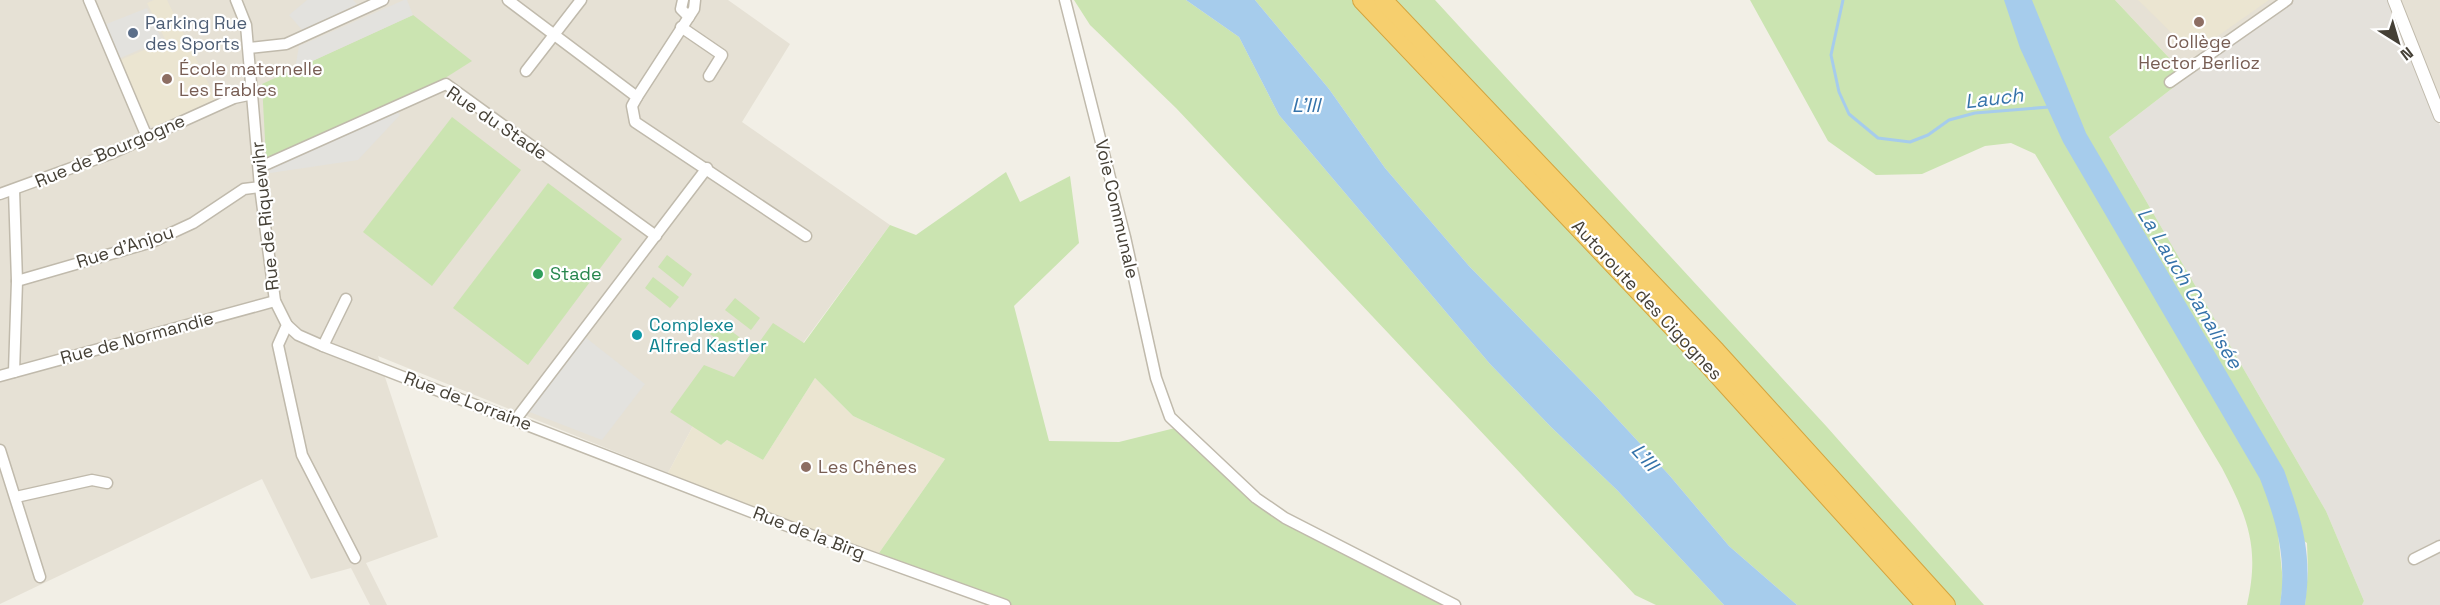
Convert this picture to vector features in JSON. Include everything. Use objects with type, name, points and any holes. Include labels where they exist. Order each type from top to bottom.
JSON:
[{"type":"highway","name":"Autoroute des Cigognes","points":[[1362,0],[1705,361],[1926,605]]},
{"type":"highway","name":"Autoroute des Cigognes","points":[[1383,0],[1716,351],[1946,605]]},
{"type":"street","points":[[89,0],[147,137]]},
{"type":"street","name":"Rue de Riquewihr","points":[[236,0],[246,25],[249,48],[260,187],[275,301],[286,325]]},
{"type":"street","points":[[249,48],[286,44],[383,0]]},
{"type":"street","points":[[508,0],[637,97]]},
{"type":"street","points":[[526,71],[581,0]]},
{"type":"street","points":[[683,0],[681,9],[689,17]]},
{"type":"street","points":[[695,0],[696,5],[689,17],[632,106],[635,122],[806,236]]},
{"type":"street","name":"Voie Communale","points":[[1065,0],[1125,237],[1156,378],[1170,417],[1256,498],[1285,518],[1455,605]]},
{"type":"street","points":[[2170,82],[2287,0]]},
{"type":"street","points":[[2394,0],[2437,99],[2440,116]]},
{"type":"street","points":[[681,27],[722,55],[709,76]]},
{"type":"street","name":"Rue du Stade","points":[[259,164],[267,164],[446,84],[656,236]]},
{"type":"street","name":"Rue de Bourgogne","points":[[0,194],[110,154],[234,98],[254,94]]},
{"type":"street","points":[[516,419],[707,168]]},
{"type":"street","name":"Rue d'Anjou","points":[[17,280],[152,242],[193,224],[244,189],[260,187]]},
{"type":"street","points":[[14,190],[17,280],[14,372]]},
{"type":"street","points":[[323,346],[346,298]]},
{"type":"street","name":"Rue de Normandie","points":[[0,376],[275,301]]},
{"type":"street","points":[[286,325],[278,345],[302,455],[355,558]]},
{"type":"street","name":"Rue de Lorraine","points":[[286,325],[298,335],[323,346],[614,458]]},
{"type":"street","points":[[0,450],[40,577]]},
{"type":"street","name":"Rue de la Birg","points":[[614,458],[816,537],[1005,605]]},
{"type":"street","points":[[16,497],[92,480],[107,483]]},
{"type":"street","points":[[2414,559],[2440,546]]},
{"type":"shaded area","points":[[0,0],[728,0],[790,44],[742,122],[890,225],[803,343],[670,411],[693,426],[668,473],[378,356],[438,537],[366,563],[387,605],[370,605],[351,568],[311,579],[262,479],[0,604]]},
{"type":"shaded area","name":"École maternelle Les Erables","points":[[154,0],[167,0],[216,99],[154,127],[149,125],[140,109],[120,60],[166,41],[147,3]]},
{"type":"shaded area","points":[[307,0],[353,0],[357,4],[303,31],[289,15]]},
{"type":"shaded area","points":[[407,0],[413,15],[295,69],[299,46]]},
{"type":"shaded area","points":[[2115,0],[2294,0],[2187,77]]},
{"type":"shaded area","name":"Collège Hector Berlioz","points":[[2138,0],[2269,0],[2205,45],[2188,49]]},
{"type":"shaded area","points":[[2294,0],[2391,0],[2440,126],[2440,605],[2362,605],[2364,601],[2326,511],[2109,137]]},
{"type":"shaded area","points":[[2391,0],[2440,0],[2440,107]]},
{"type":"shaded area","name":"Parking Rue des Sports","points":[[147,8],[162,40],[118,59],[104,25]]},
{"type":"shaded area","points":[[396,110],[400,115],[358,160],[270,173],[268,168]]},
{"type":"shaded area","points":[[585,337],[645,384],[602,440],[527,411]]},
{"type":"shaded area","name":"Les Chênes","points":[[815,378],[853,416],[945,459],[879,553],[789,523],[668,473],[693,426],[721,445],[727,440],[763,460]]},
{"type":"green space","points":[[1074,0],[1186,0],[1239,37],[1279,115],[1490,364],[1617,490],[1724,605],[1656,605],[1635,595],[1176,108],[1090,25]]},
{"type":"green space","points":[[1255,0],[1435,0],[1827,427],[1984,605],[1797,605],[1729,546],[1670,476],[1597,397],[1469,266],[1385,168],[1329,89]]},
{"type":"green space","points":[[1750,0],[2115,0],[2187,77],[2109,137],[2326,511],[2364,601],[2362,605],[2305,605],[2308,571],[2307,543],[2277,524],[2283,582],[2280,605],[2247,605],[2251,585],[2252,550],[2239,502],[2222,468],[2035,154],[2011,143],[1985,146],[1922,174],[1876,175],[1828,141]]},
{"type":"green space","points":[[413,15],[472,61],[442,80],[266,158],[262,84]]},
{"type":"green space","points":[[452,117],[521,170],[432,286],[363,232]]},
{"type":"green space","points":[[1006,172],[1020,202],[1070,176],[1079,243],[1014,306],[1049,441],[1119,442],[1175,428],[1290,519],[1453,605],[1008,605],[879,553],[945,459],[853,416],[815,378],[763,460],[727,440],[721,445],[670,412],[704,365],[734,377],[773,323],[804,343],[890,225],[916,235]]},
{"type":"green space","name":"Stade","points":[[548,183],[622,239],[528,365],[453,308]]},
{"type":"green space","points":[[667,255],[692,274],[683,287],[658,267]]},
{"type":"green space","points":[[653,277],[679,297],[670,308],[645,288]]},
{"type":"green space","points":[[735,298],[760,318],[751,330],[725,310]]},
{"type":"green space","points":[[716,320],[742,339],[733,351],[707,332]]},
{"type":"water","name":"L'Ill","points":[[1186,0],[1255,0],[1329,89],[1385,168],[1469,266],[1597,397],[1670,476],[1729,546],[1797,605],[1724,605],[1617,490],[1490,364],[1279,115],[1239,37]]},
{"type":"water","name":"La Lauch Canalisée","points":[[2004,0],[2032,0],[2086,133],[2284,470],[2304,536],[2307,569],[2305,605],[2280,605],[2282,572],[2279,541],[2260,479],[2063,142],[2020,48]]},
{"type":"waterway","name":"Lauch","points":[[1843,0],[1831,55],[1839,92],[1849,114],[1878,138],[1910,142],[1928,135],[1949,120],[1975,113],[2049,107]]},
{"type":"place","name":"Collège Hector Berlioz","points":[[2199,22]]},
{"type":"place","name":"Parking Rue des Sports","points":[[133,33]]},
{"type":"place","name":"École maternelle Les Erables","points":[[167,79]]},
{"type":"place","name":"Stade","points":[[538,274]]},
{"type":"place","name":"Complexe Alfred Kastler","points":[[637,335]]},
{"type":"place","name":"Les Chênes","points":[[806,467]]}]
